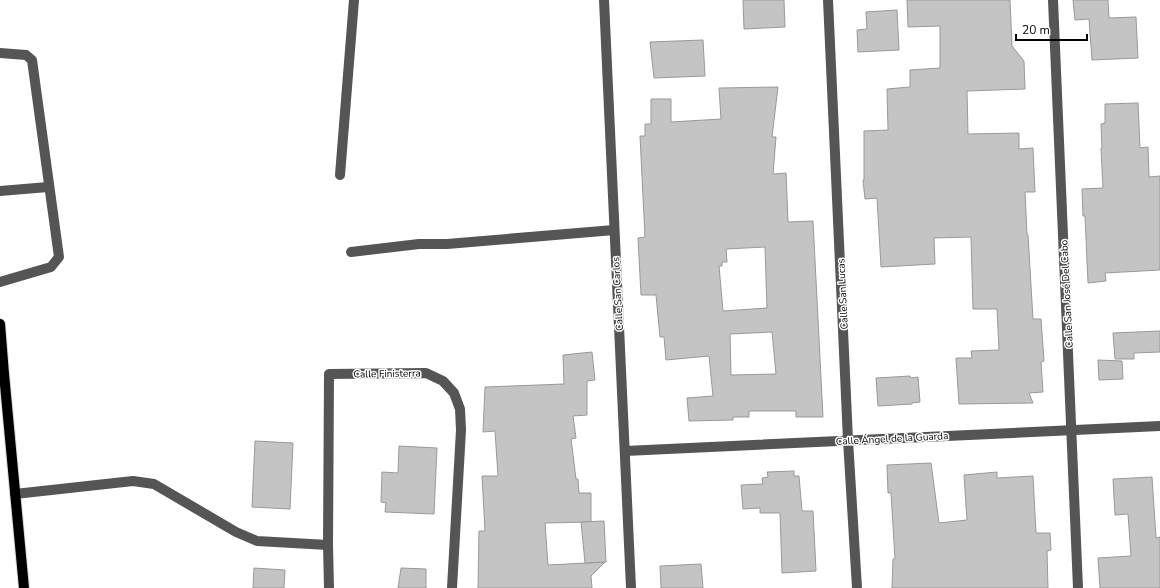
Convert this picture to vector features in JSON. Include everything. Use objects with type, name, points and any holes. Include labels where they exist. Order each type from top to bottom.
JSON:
[{"type":"main road","points":[[0,324],[2,374],[24,588]]},
{"type":"street","points":[[340,175],[354,0]]},
{"type":"street","name":"Calle San Carlos","points":[[604,0],[631,588]]},
{"type":"street","name":"Calle San Lucas","points":[[828,0],[848,440],[857,588]]},
{"type":"street","name":"Calle San José Del Cabo","points":[[1053,0],[1078,588]]},
{"type":"street","points":[[0,53],[26,56],[32,60],[48,188],[59,257],[51,267],[0,282]]},
{"type":"street","points":[[0,191],[48,188]]},
{"type":"street","points":[[351,252],[418,244],[447,244],[614,230]]},
{"type":"street","name":"Calle Finisterra","points":[[329,588],[329,374],[426,373],[443,381],[454,393],[460,409],[461,430],[452,588]]},
{"type":"street","name":"Calle Ángel de la Guarda","points":[[625,451],[1160,426]]},
{"type":"street","points":[[15,494],[132,481],[154,484],[236,532],[257,541],[328,545]]},
{"type":"building","points":[[743,0],[784,0],[785,27],[744,29]]},
{"type":"building","points":[[907,0],[1010,0],[1012,46],[1024,61],[1025,89],[967,91],[968,134],[1019,133],[1019,149],[1033,148],[1035,192],[1025,192],[1027,235],[1033,319],[1041,319],[1044,361],[1041,362],[1043,392],[1029,393],[1033,403],[959,404],[956,358],[972,358],[971,351],[999,350],[997,309],[973,309],[971,237],[934,238],[935,264],[881,267],[877,198],[865,199],[863,180],[864,131],[888,130],[887,89],[910,87],[910,70],[940,68],[940,26],[908,27]]},
{"type":"building","points":[[1073,0],[1108,0],[1109,18],[1136,17],[1138,58],[1092,60],[1089,19],[1075,20]]},
{"type":"building","points":[[897,10],[899,50],[858,52],[857,30],[867,29],[866,12]]},
{"type":"building","points":[[703,40],[705,76],[654,78],[650,42]]},
{"type":"building","points":[[778,87],[772,137],[776,137],[773,174],[786,173],[788,222],[813,221],[823,417],[796,417],[796,411],[749,411],[749,417],[733,417],[733,420],[689,421],[687,398],[713,396],[709,356],[666,360],[664,337],[660,337],[656,295],[641,295],[638,238],[645,237],[640,136],[645,136],[645,124],[651,124],[651,99],[671,99],[671,122],[721,119],[719,88]],"holes":[[[765,247],[767,308],[723,311],[719,266],[722,266],[722,262],[727,262],[726,249]],[[772,332],[776,374],[731,375],[730,334]]]},
{"type":"building","points":[[1138,103],[1140,148],[1148,147],[1149,177],[1160,176],[1160,270],[1105,273],[1106,281],[1088,283],[1085,216],[1083,216],[1082,189],[1103,188],[1101,124],[1105,123],[1105,104]]},
{"type":"building","points":[[1160,331],[1160,352],[1134,353],[1134,359],[1115,359],[1113,333]]},
{"type":"building","points":[[592,352],[595,380],[587,381],[587,415],[573,416],[576,438],[571,439],[579,493],[591,493],[591,522],[545,523],[548,565],[605,562],[591,576],[592,588],[478,588],[479,531],[485,531],[482,476],[498,476],[495,431],[483,432],[485,387],[564,384],[563,355]]},
{"type":"building","points":[[1098,360],[1122,361],[1123,379],[1099,380]]},
{"type":"building","points":[[910,376],[911,378],[918,377],[920,402],[912,404],[878,406],[876,378]]},
{"type":"building","points":[[255,441],[293,443],[290,509],[252,507]]},
{"type":"building","points":[[399,446],[437,448],[434,514],[385,512],[386,503],[381,502],[382,472],[398,473]]},
{"type":"building","points":[[931,463],[939,523],[967,520],[964,475],[997,472],[997,478],[1033,476],[1036,533],[1050,533],[1051,550],[1047,551],[1048,588],[892,588],[893,559],[895,559],[891,493],[888,493],[887,465]]},
{"type":"building","points":[[794,471],[794,476],[799,476],[802,511],[813,511],[816,571],[782,573],[780,513],[760,513],[760,508],[743,509],[741,485],[763,484],[762,478],[768,477],[767,472]]},
{"type":"building","points":[[1152,477],[1156,538],[1160,537],[1160,588],[1100,588],[1098,558],[1131,556],[1128,514],[1115,515],[1113,479]]},
{"type":"building","points":[[604,521],[606,562],[585,563],[581,522]]},
{"type":"building","points":[[701,564],[703,588],[661,588],[660,566]]},
{"type":"building","points":[[254,568],[285,570],[284,588],[253,588]]},
{"type":"building","points":[[401,568],[426,569],[426,588],[398,588]]}]
